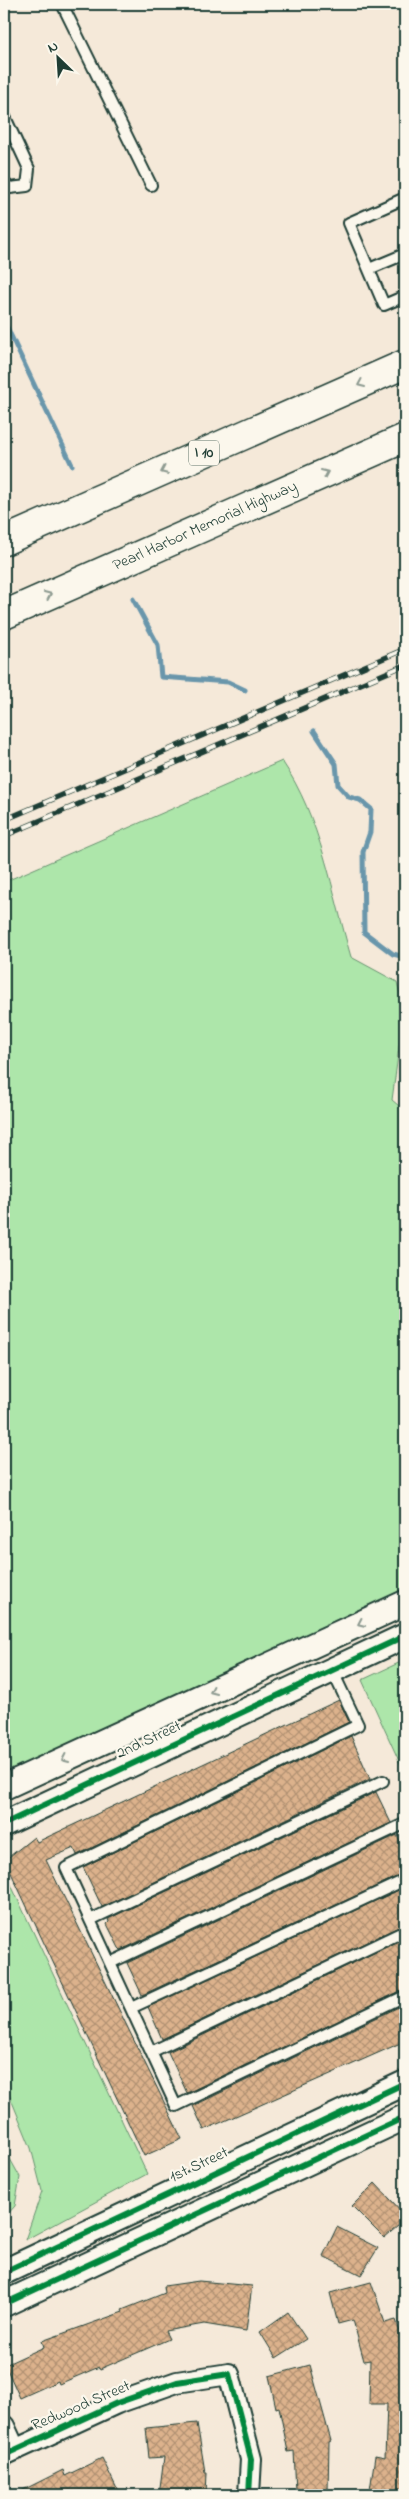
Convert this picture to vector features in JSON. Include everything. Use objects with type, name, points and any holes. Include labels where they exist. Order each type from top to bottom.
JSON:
[{"type":"highway","name":"I 10","points":[[4,541],[405,364]]},
{"type":"highway","name":"Pearl Harbor Memorial Highway","points":[[4,614],[405,438]]},
{"type":"street","name":"2nd Street","points":[[4,1787],[405,1603]]},
{"type":"street","name":"2nd Street","points":[[4,1824],[405,1636]]},
{"type":"street","name":"1st Street","points":[[4,2272],[405,2083]]},
{"type":"street","points":[[4,2304],[405,2117]]},
{"type":"street","name":"Redwood Street","points":[[4,2426],[9,2452],[118,2403],[177,2382],[228,2374],[251,2459],[249,2495]]},
{"type":"lane","points":[[62,4],[150,185]]},
{"type":"lane","points":[[4,116],[29,170],[27,186],[10,188],[4,183]]},
{"type":"lane","points":[[405,198],[349,223],[384,305],[405,296]]},
{"type":"lane","points":[[369,269],[405,254]]},
{"type":"lane","points":[[332,1670],[358,1725],[66,1868],[176,2106],[405,1996]]},
{"type":"lane","points":[[90,1920],[383,1781]]},
{"type":"lane","points":[[110,1963],[404,1824]]},
{"type":"lane","points":[[131,2008],[405,1880]]},
{"type":"lane","points":[[151,2052],[405,1931]]},
{"type":"green space","points":[[282,761],[307,807],[316,831],[351,957],[397,982],[404,1010],[392,1100],[405,1111],[405,1608],[4,1785],[4,882]]},
{"type":"green space","points":[[405,1660],[405,1774],[362,1680]]},
{"type":"green space","points":[[4,1870],[147,2174],[25,2240],[42,2191],[31,2148],[4,2082]]},
{"type":"green space","points":[[4,2148],[20,2177],[15,2206],[4,2218]]},
{"type":"building","points":[[339,1700],[349,1722],[77,1855],[74,1848],[46,1860],[182,2139],[144,2156],[5,1860],[34,1837],[37,1842]]},
{"type":"building","points":[[351,1736],[370,1779],[102,1907],[83,1867]]},
{"type":"building","points":[[376,1792],[391,1823],[121,1950],[119,1948],[107,1924],[109,1922],[108,1919]]},
{"type":"building","points":[[397,1835],[405,1851],[405,1873],[142,1995],[127,1963]]},
{"type":"building","points":[[405,1887],[405,1924],[162,2039],[148,2007]]},
{"type":"building","points":[[405,1938],[405,1989],[187,2093],[168,2052]]},
{"type":"building","points":[[405,2004],[405,2041],[204,2130],[193,2106]]},
{"type":"building","points":[[375,2183],[405,2215],[405,2220],[384,2238],[352,2206]]},
{"type":"building","points":[[337,2227],[378,2248],[361,2275],[323,2256]]},
{"type":"building","points":[[199,2281],[252,2286],[246,2331],[204,2324],[165,2331],[169,2339],[100,2369],[99,2367],[59,2384],[58,2381],[20,2398],[5,2365],[44,2347],[42,2341],[123,2312],[122,2310],[165,2293],[164,2286]]},
{"type":"building","points":[[371,2282],[385,2323],[396,2320],[405,2346],[405,2495],[370,2490],[375,2456],[385,2458],[387,2404],[369,2404],[370,2360],[364,2361],[353,2320],[338,2324],[330,2293]]},
{"type":"building","points":[[288,2312],[306,2339],[276,2358],[260,2332]]},
{"type":"building","points":[[310,2365],[331,2441],[329,2442],[328,2492],[296,2491],[294,2451],[288,2452],[279,2407],[276,2408],[269,2376]]},
{"type":"building","points":[[197,2423],[205,2472],[207,2472],[206,2495],[159,2495],[164,2457],[149,2458],[146,2428]]},
{"type":"building","points":[[102,2458],[118,2491],[108,2495],[13,2495],[63,2470],[65,2476]]},
{"type":"waterway","points":[[4,321],[72,465]]},
{"type":"waterway","points":[[133,599],[158,645],[161,677],[228,682],[245,690]]},
{"type":"waterway","points":[[314,731],[336,764],[338,785],[349,797],[360,800],[371,809],[370,832],[363,852],[364,932],[393,954],[405,957]]},
{"type":"railway","points":[[4,820],[405,649]]},
{"type":"railway","points":[[4,836],[405,665]]},
{"type":"cycle path","points":[[4,1824],[405,1636]]},
{"type":"cycle path","points":[[4,2272],[405,2083]]},
{"type":"cycle path","points":[[4,2304],[405,2117]]},
{"type":"cycle path","points":[[4,2455],[117,2403],[177,2382],[229,2374],[251,2459],[249,2495]]}]
